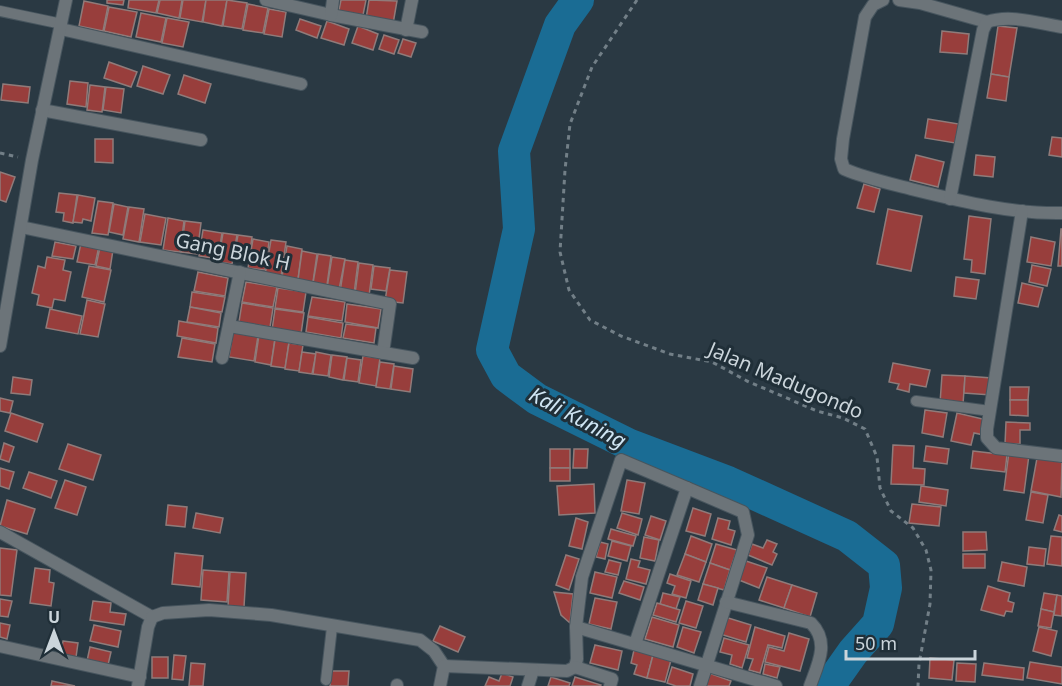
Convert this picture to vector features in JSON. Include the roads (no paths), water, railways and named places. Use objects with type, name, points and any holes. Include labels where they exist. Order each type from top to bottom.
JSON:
[{"type":"street","points":[[0,346],[32,160],[66,0]]},
{"type":"street","points":[[266,0],[422,32]]},
{"type":"street","points":[[331,15],[333,0]]},
{"type":"street","points":[[406,30],[412,0]]},
{"type":"street","points":[[883,0],[873,5],[865,17],[843,139],[841,159],[844,169],[860,176],[950,199],[1022,211],[1062,213]]},
{"type":"street","points":[[899,0],[920,3],[987,22],[1017,19],[1062,27]]},
{"type":"street","points":[[950,199],[983,30],[987,22]]},
{"type":"street","points":[[61,27],[301,84]]},
{"type":"street","points":[[42,110],[201,140]]},
{"type":"street","points":[[1022,211],[987,438],[996,448],[1062,456]]},
{"type":"street","name":"Gang Blok H","points":[[21,226],[390,304],[383,353]]},
{"type":"street","points":[[222,358],[240,272]]},
{"type":"street","points":[[229,326],[413,358]]},
{"type":"street","points":[[575,667],[576,627],[582,578],[621,460],[744,512],[748,535],[700,686]]},
{"type":"street","points":[[634,644],[687,488]]},
{"type":"street","points":[[0,532],[152,617]]},
{"type":"street","points":[[726,602],[811,623],[819,631],[822,644],[810,686]]},
{"type":"street","points":[[0,646],[139,681],[148,627],[152,617],[163,613],[209,610],[271,615],[420,640],[434,651],[444,666],[440,686]]},
{"type":"street","points":[[576,627],[750,682],[776,686]]},
{"type":"street","points":[[444,666],[533,670],[567,670],[575,667],[612,679],[610,686]]},
{"type":"street","points":[[528,686],[533,670]]},
{"type":"lane","points":[[0,11],[61,27]]},
{"type":"lane","points":[[916,401],[990,411]]},
{"type":"lane","points":[[326,680],[332,627]]},
{"type":"waterway","name":"Kali Kuning","points":[[578,0],[560,25],[514,151],[519,229],[492,350],[506,376],[537,399],[630,445],[728,482],[847,536],[884,565],[886,588],[878,624],[853,652],[829,686]]}]
